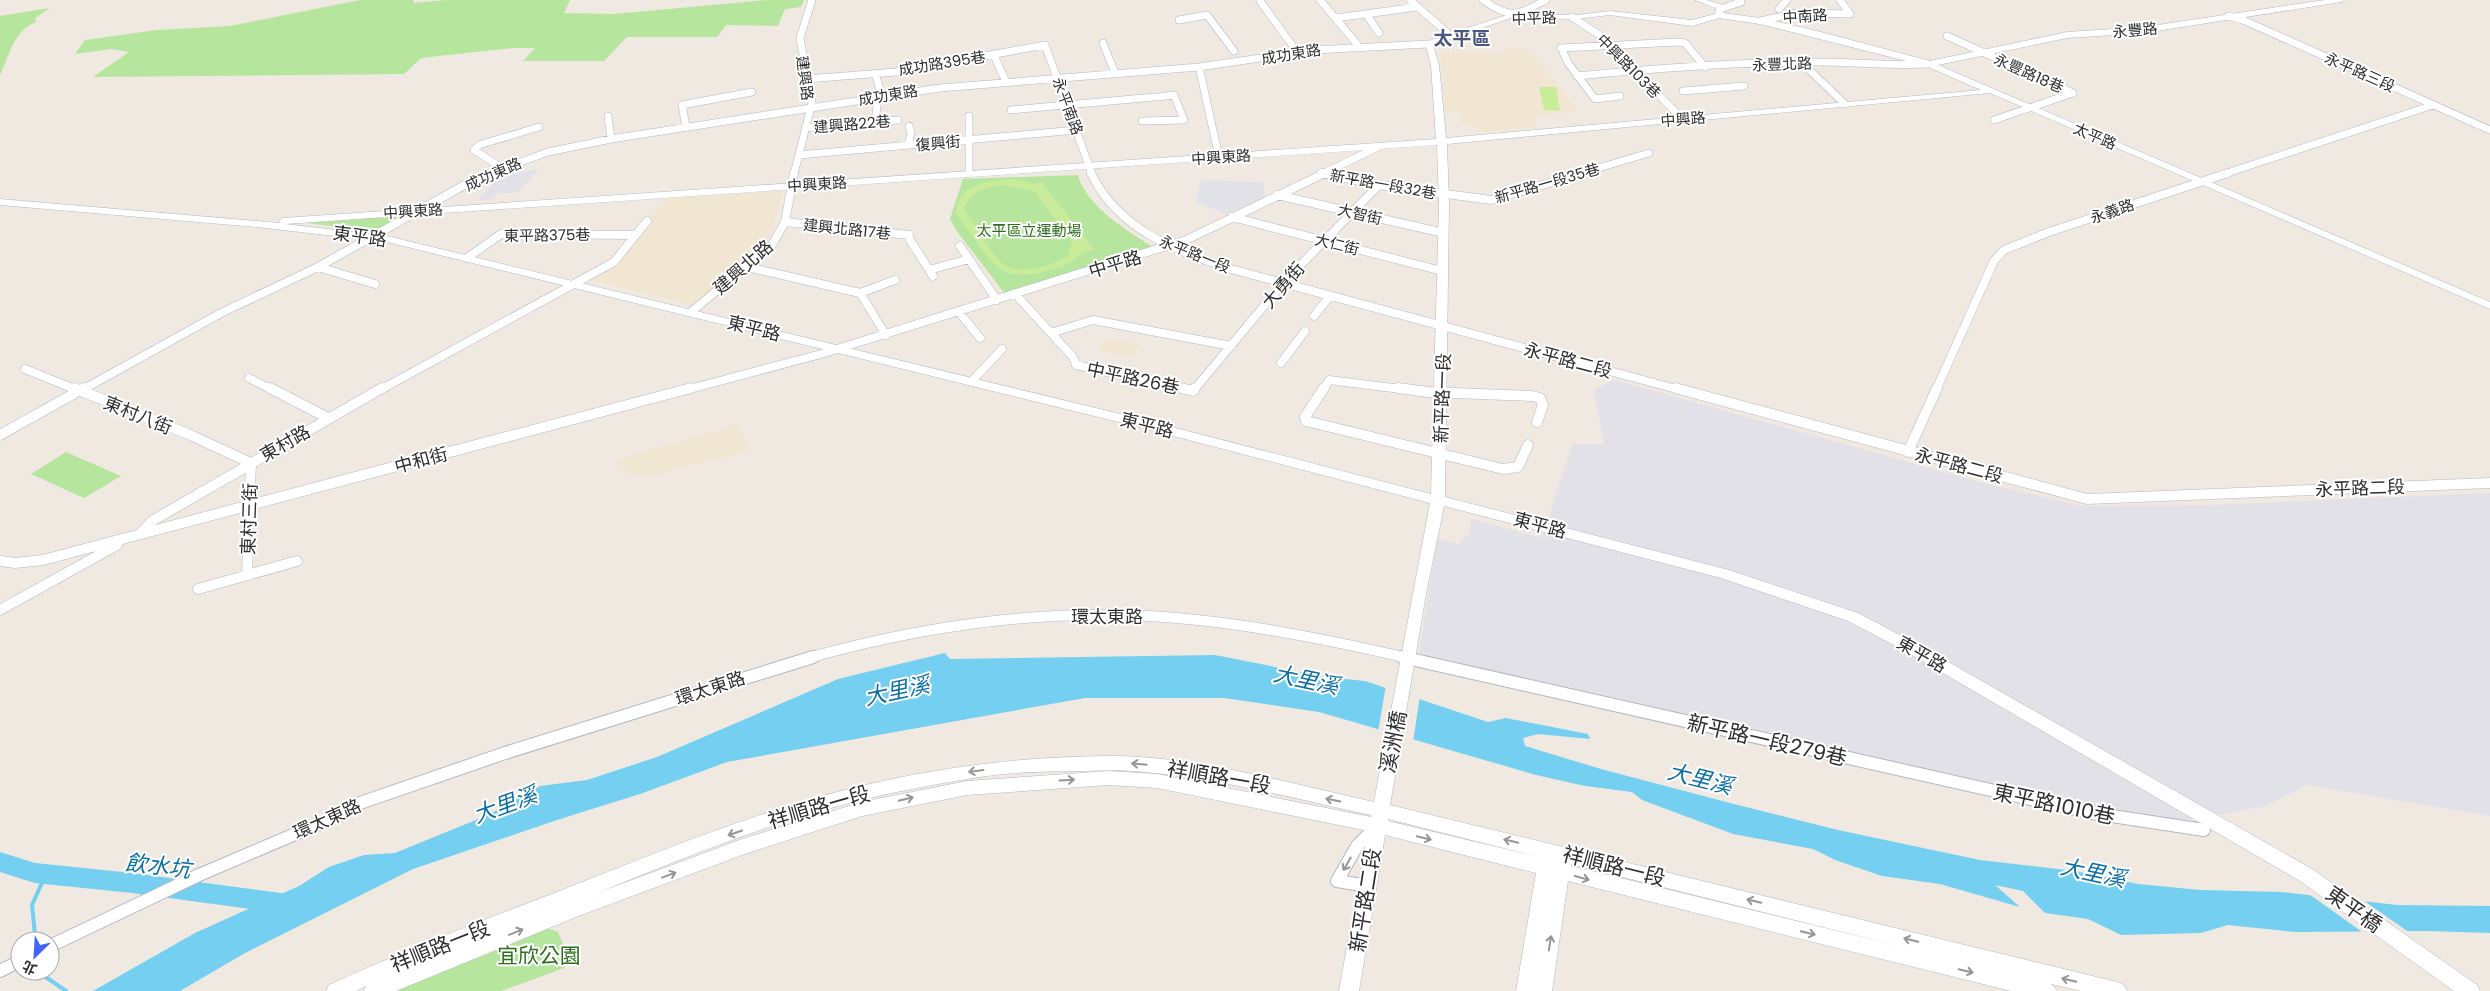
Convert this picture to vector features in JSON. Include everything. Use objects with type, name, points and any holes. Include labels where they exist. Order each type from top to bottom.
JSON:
[{"type":"street","name":"建興路","points":[[791,186],[809,108],[812,103],[806,79],[800,38],[812,0]]},
{"type":"street","points":[[1320,0],[1357,44],[1356,47]]},
{"type":"street","points":[[1410,0],[1451,36]]},
{"type":"street","points":[[1483,0],[1504,15],[1510,16],[1518,15],[1546,0]]},
{"type":"street","name":"太平路","points":[[1699,0],[1721,11],[1929,64],[1989,92],[2490,306]]},
{"type":"street","points":[[1721,11],[1741,2],[1738,0]]},
{"type":"street","points":[[1779,9],[1787,0]]},
{"type":"street","name":"中南路","points":[[1760,21],[1796,13],[1850,14],[1840,0]]},
{"type":"street","name":"永豐路","points":[[1929,64],[1984,54],[2067,35],[2144,30],[2341,0]]},
{"type":"street","points":[[1260,1],[1297,52]]},
{"type":"street","points":[[1336,18],[1417,7]]},
{"type":"street","name":"中平路","points":[[1428,44],[1510,16],[1572,17],[1610,13],[1692,22],[1721,11]]},
{"type":"street","points":[[1366,14],[1378,32]]},
{"type":"street","points":[[1179,20],[1206,15],[1234,51]]},
{"type":"street","name":"永平路三段","points":[[2228,16],[2243,20],[2490,130]]},
{"type":"street","name":"中興路103巷","points":[[1572,17],[1611,45],[1682,119]]},
{"type":"street","name":"永豐路18巷","points":[[1947,36],[2073,93],[2028,108]]},
{"type":"street","points":[[1103,43],[1115,73]]},
{"type":"street","points":[[1620,96],[1595,98],[1568,63],[1562,50],[1611,45],[1685,43],[1706,67]]},
{"type":"street","name":"成功東路","points":[[371,237],[468,184],[502,168],[548,152],[611,139],[882,96],[1004,80],[1058,78],[1200,67],[1297,52],[1428,44]]},
{"type":"street","name":"新平路一段","points":[[1407,666],[1436,516],[1440,453],[1444,195],[1435,65],[1428,44]]},
{"type":"street","name":"成功路395巷","points":[[816,79],[875,73],[994,55],[1045,45]]},
{"type":"street","name":"永平南路","points":[[1045,45],[1090,167]]},
{"type":"street","points":[[994,55],[1004,80]]},
{"type":"street","points":[[1802,63],[1845,104]]},
{"type":"street","name":"永豐北路","points":[[1577,76],[1635,70],[1802,63],[1849,63],[1894,66],[1915,63],[1929,64]]},
{"type":"street","points":[[1200,67],[1219,157]]},
{"type":"street","points":[[806,79],[816,79],[845,73]]},
{"type":"street","points":[[875,73],[882,96]]},
{"type":"street","points":[[1683,90],[1744,86]]},
{"type":"street","points":[[686,127],[682,105],[752,92]]},
{"type":"street","name":"中興路","points":[[1378,146],[1989,92]]},
{"type":"street","points":[[1011,110],[1174,95],[1184,120],[1142,121]]},
{"type":"street","name":"永義路","points":[[1908,452],[1994,261],[2004,250],[2049,232],[2433,105]]},
{"type":"street","points":[[875,122],[877,106]]},
{"type":"street","points":[[1994,120],[2028,108]]},
{"type":"street","points":[[608,116],[611,139]]},
{"type":"street","points":[[968,116],[969,174]]},
{"type":"street","name":"建興路22巷","points":[[805,128],[898,120]]},
{"type":"street","points":[[908,145],[911,134],[909,126]]},
{"type":"street","points":[[502,168],[474,150],[479,145],[538,127]]},
{"type":"street","name":"復興街","points":[[799,155],[1076,130]]},
{"type":"street","name":"中平路","points":[[840,348],[1170,246],[1378,146]]},
{"type":"street","name":"中興東路","points":[[257,224],[421,210],[1090,167],[1378,146]]},
{"type":"street","name":"新平路一段35巷","points":[[1444,195],[1491,200],[1649,153]]},
{"type":"street","name":"永平路一段","points":[[1090,167],[1100,189],[1117,210],[1139,228],[1170,246],[1210,262],[1442,326]]},
{"type":"street","name":"新平路一段32巷","points":[[1322,173],[1379,185],[1444,195]]},
{"type":"street","name":"大勇街","points":[[1193,391],[1283,283],[1379,185]]},
{"type":"street","name":"建興北路","points":[[691,312],[772,245],[786,222],[791,186]]},
{"type":"street","name":"大智街","points":[[1277,195],[1444,233]]},
{"type":"street","name":"東平路","points":[[0,202],[257,224],[371,237],[467,258],[840,348],[1436,498],[1724,574],[1853,617],[1912,648],[2236,834]]},
{"type":"street","name":"大仁街","points":[[1232,217],[1442,271]]},
{"type":"street","points":[[576,284],[614,262],[647,221]]},
{"type":"street","name":"建興北路17巷","points":[[786,222],[909,237],[931,273],[969,259]]},
{"type":"street","name":"東平路375巷","points":[[467,258],[500,234],[634,235]]},
{"type":"street","points":[[0,435],[240,304],[318,267],[371,237]]},
{"type":"street","points":[[960,246],[997,300]]},
{"type":"street","points":[[318,267],[375,284]]},
{"type":"street","points":[[747,267],[860,293],[896,280]]},
{"type":"street","name":"東村路","points":[[0,610],[94,556],[143,532],[152,521],[328,418],[576,284]]},
{"type":"street","points":[[860,293],[886,335]]},
{"type":"street","name":"中平路26巷","points":[[1016,295],[1073,357],[1076,365],[1193,391]]},
{"type":"street","points":[[1314,316],[1330,296]]},
{"type":"street","points":[[959,312],[980,338]]},
{"type":"street","points":[[1051,333],[1092,320],[1231,346]]},
{"type":"street","name":"永平路二段","points":[[1442,326],[2087,499],[2490,483]]},
{"type":"street","points":[[1281,363],[1305,331]]},
{"type":"street","name":"中和街","points":[[0,561],[15,563],[43,560],[840,348]]},
{"type":"street","points":[[972,381],[1002,349]]},
{"type":"street","name":"東村八街","points":[[25,369],[242,457],[251,463]]},
{"type":"street","points":[[249,378],[328,418]]},
{"type":"street","points":[[1528,445],[1518,467],[1503,469],[1306,421],[1305,418],[1329,380],[1442,393],[1540,398],[1544,408],[1537,422]]},
{"type":"street","name":"東村三街","points":[[247,575],[251,463]]},
{"type":"street","name":"東村三街","points":[[198,589],[297,561]]},
{"type":"street","name":"環太東路","points":[[60,941],[199,875],[340,815],[360,803],[577,728],[774,668],[909,633],[1013,619],[1070,615],[1147,615],[1248,626],[1407,666],[1630,708]]},
{"type":"street","name":"溪洲橋","points":[[1379,818],[1407,666]]},
{"type":"street","name":"新平路一段279巷","points":[[1630,708],[1904,771]]},
{"type":"street","name":"祥順路一段","points":[[336,991],[388,967],[550,901],[692,848],[799,811],[861,793],[953,775],[1013,767],[1134,763],[1202,772],[1554,861],[2117,991]]},
{"type":"street","name":"東平路1010巷","points":[[1904,771],[2092,812],[2204,830]]},
{"type":"street","name":"祥順路一段","points":[[374,991],[570,911],[742,847],[862,809],[938,792],[1052,781],[1132,779],[1379,818]]},
{"type":"street","points":[[1368,886],[1338,881],[1357,846],[1379,818]]},
{"type":"street","name":"新平路二段","points":[[1349,991],[1379,818]]},
{"type":"street","name":"東平橋","points":[[2236,834],[2306,875],[2470,991]]},
{"type":"street","points":[[1526,991],[1554,861]]},
{"type":"street","points":[[1542,991],[1554,861]]},
{"type":"street","name":"祥順路一段","points":[[1554,861],[2047,991]]},
{"type":"shaded area","points":[[1506,48],[1527,50],[1531,53],[1542,63],[1548,76],[1554,79],[1578,112],[1538,115],[1535,127],[1483,132],[1479,127],[1462,125],[1460,112],[1445,111],[1440,52],[1504,53]]},
{"type":"shaded area","points":[[539,169],[518,192],[496,194],[494,199],[476,201],[503,174]]},
{"type":"shaded area","points":[[1202,180],[1263,182],[1265,197],[1227,215],[1195,201]]},
{"type":"shaded area","points":[[782,191],[773,229],[766,243],[693,305],[585,279],[614,262],[666,199]]},
{"type":"shaded area","points":[[1106,339],[1140,345],[1132,357],[1097,351]]},
{"type":"shaded area","points":[[1615,380],[1976,481],[2081,506],[2209,505],[2490,493],[2490,816],[2307,785],[2266,806],[2174,823],[1907,767],[1419,653],[1437,538],[1458,544],[1468,535],[1472,519],[1542,538],[1572,444],[1604,444],[1594,390]]},
{"type":"shaded area","points":[[739,424],[749,450],[645,478],[620,470],[615,460]]},
{"type":"green space","points":[[360,0],[414,0],[413,3],[447,0],[570,0],[564,13],[614,14],[768,0],[804,0],[801,7],[785,9],[778,26],[726,25],[717,37],[627,37],[604,61],[523,61],[535,48],[512,48],[421,58],[404,74],[93,77],[129,52],[111,49],[75,54],[85,40],[157,30],[230,26]]},
{"type":"green space","points":[[50,8],[35,18],[36,22],[28,26],[17,37],[0,75],[0,16]]},
{"type":"green space","points":[[1539,87],[1556,87],[1560,111],[1544,110]]},
{"type":"green space","name":"太平區立運動場","points":[[1078,175],[1082,186],[1098,207],[1131,233],[1153,247],[1005,294],[956,230],[950,219],[963,179]]},
{"type":"green space","points":[[1015,179],[1033,184],[1041,182],[1095,250],[1081,255],[1061,267],[1038,273],[1021,275],[1000,269],[984,252],[956,214],[962,195],[969,189],[976,185]],"holes":[[[1004,185],[1035,192],[1072,242],[1068,256],[1044,266],[1018,270],[1002,263],[993,253],[964,209],[970,198],[980,191],[991,187]]]},
{"type":"green space","points":[[404,215],[372,231],[306,223]]},
{"type":"green space","points":[[66,452],[121,476],[84,498],[31,474]]},
{"type":"green space","name":"宜欣公園","points":[[547,928],[558,932],[570,960],[564,968],[501,991],[394,991]]},
{"type":"water","name":"大里溪","points":[[945,653],[950,659],[1215,655],[1326,677],[1365,681],[1488,722],[1506,718],[1588,734],[1590,739],[1538,734],[1523,738],[1525,746],[1601,769],[1838,830],[1980,860],[2075,871],[2138,884],[2200,890],[2282,892],[2397,905],[2490,906],[2490,933],[2428,931],[2295,932],[2228,925],[2201,933],[2121,935],[2088,919],[2045,913],[2023,891],[1995,885],[2020,907],[1940,884],[1882,876],[1835,860],[1813,849],[1733,834],[1642,800],[1632,792],[1585,786],[1536,775],[1319,712],[1224,698],[1085,698],[727,762],[640,794],[413,869],[245,953],[180,991],[93,991],[195,933],[299,886],[329,867],[364,855],[395,853],[488,815],[540,786],[587,780],[657,757],[838,679]]},
{"type":"pier","points":[[1386,685],[1420,696],[1413,742],[1378,732]]},
{"type":"pier","points":[[2306,892],[2360,898],[2410,933],[2365,934]]},
{"type":"waterway","name":"飲水坑","points":[[0,862],[35,873],[132,883],[288,904]]},
{"type":"waterway","points":[[35,931],[32,905],[46,874]]},
{"type":"waterway","points":[[52,981],[66,991]]},
{"type":"district","name":"太平區","points":[[1462,38]]}]
